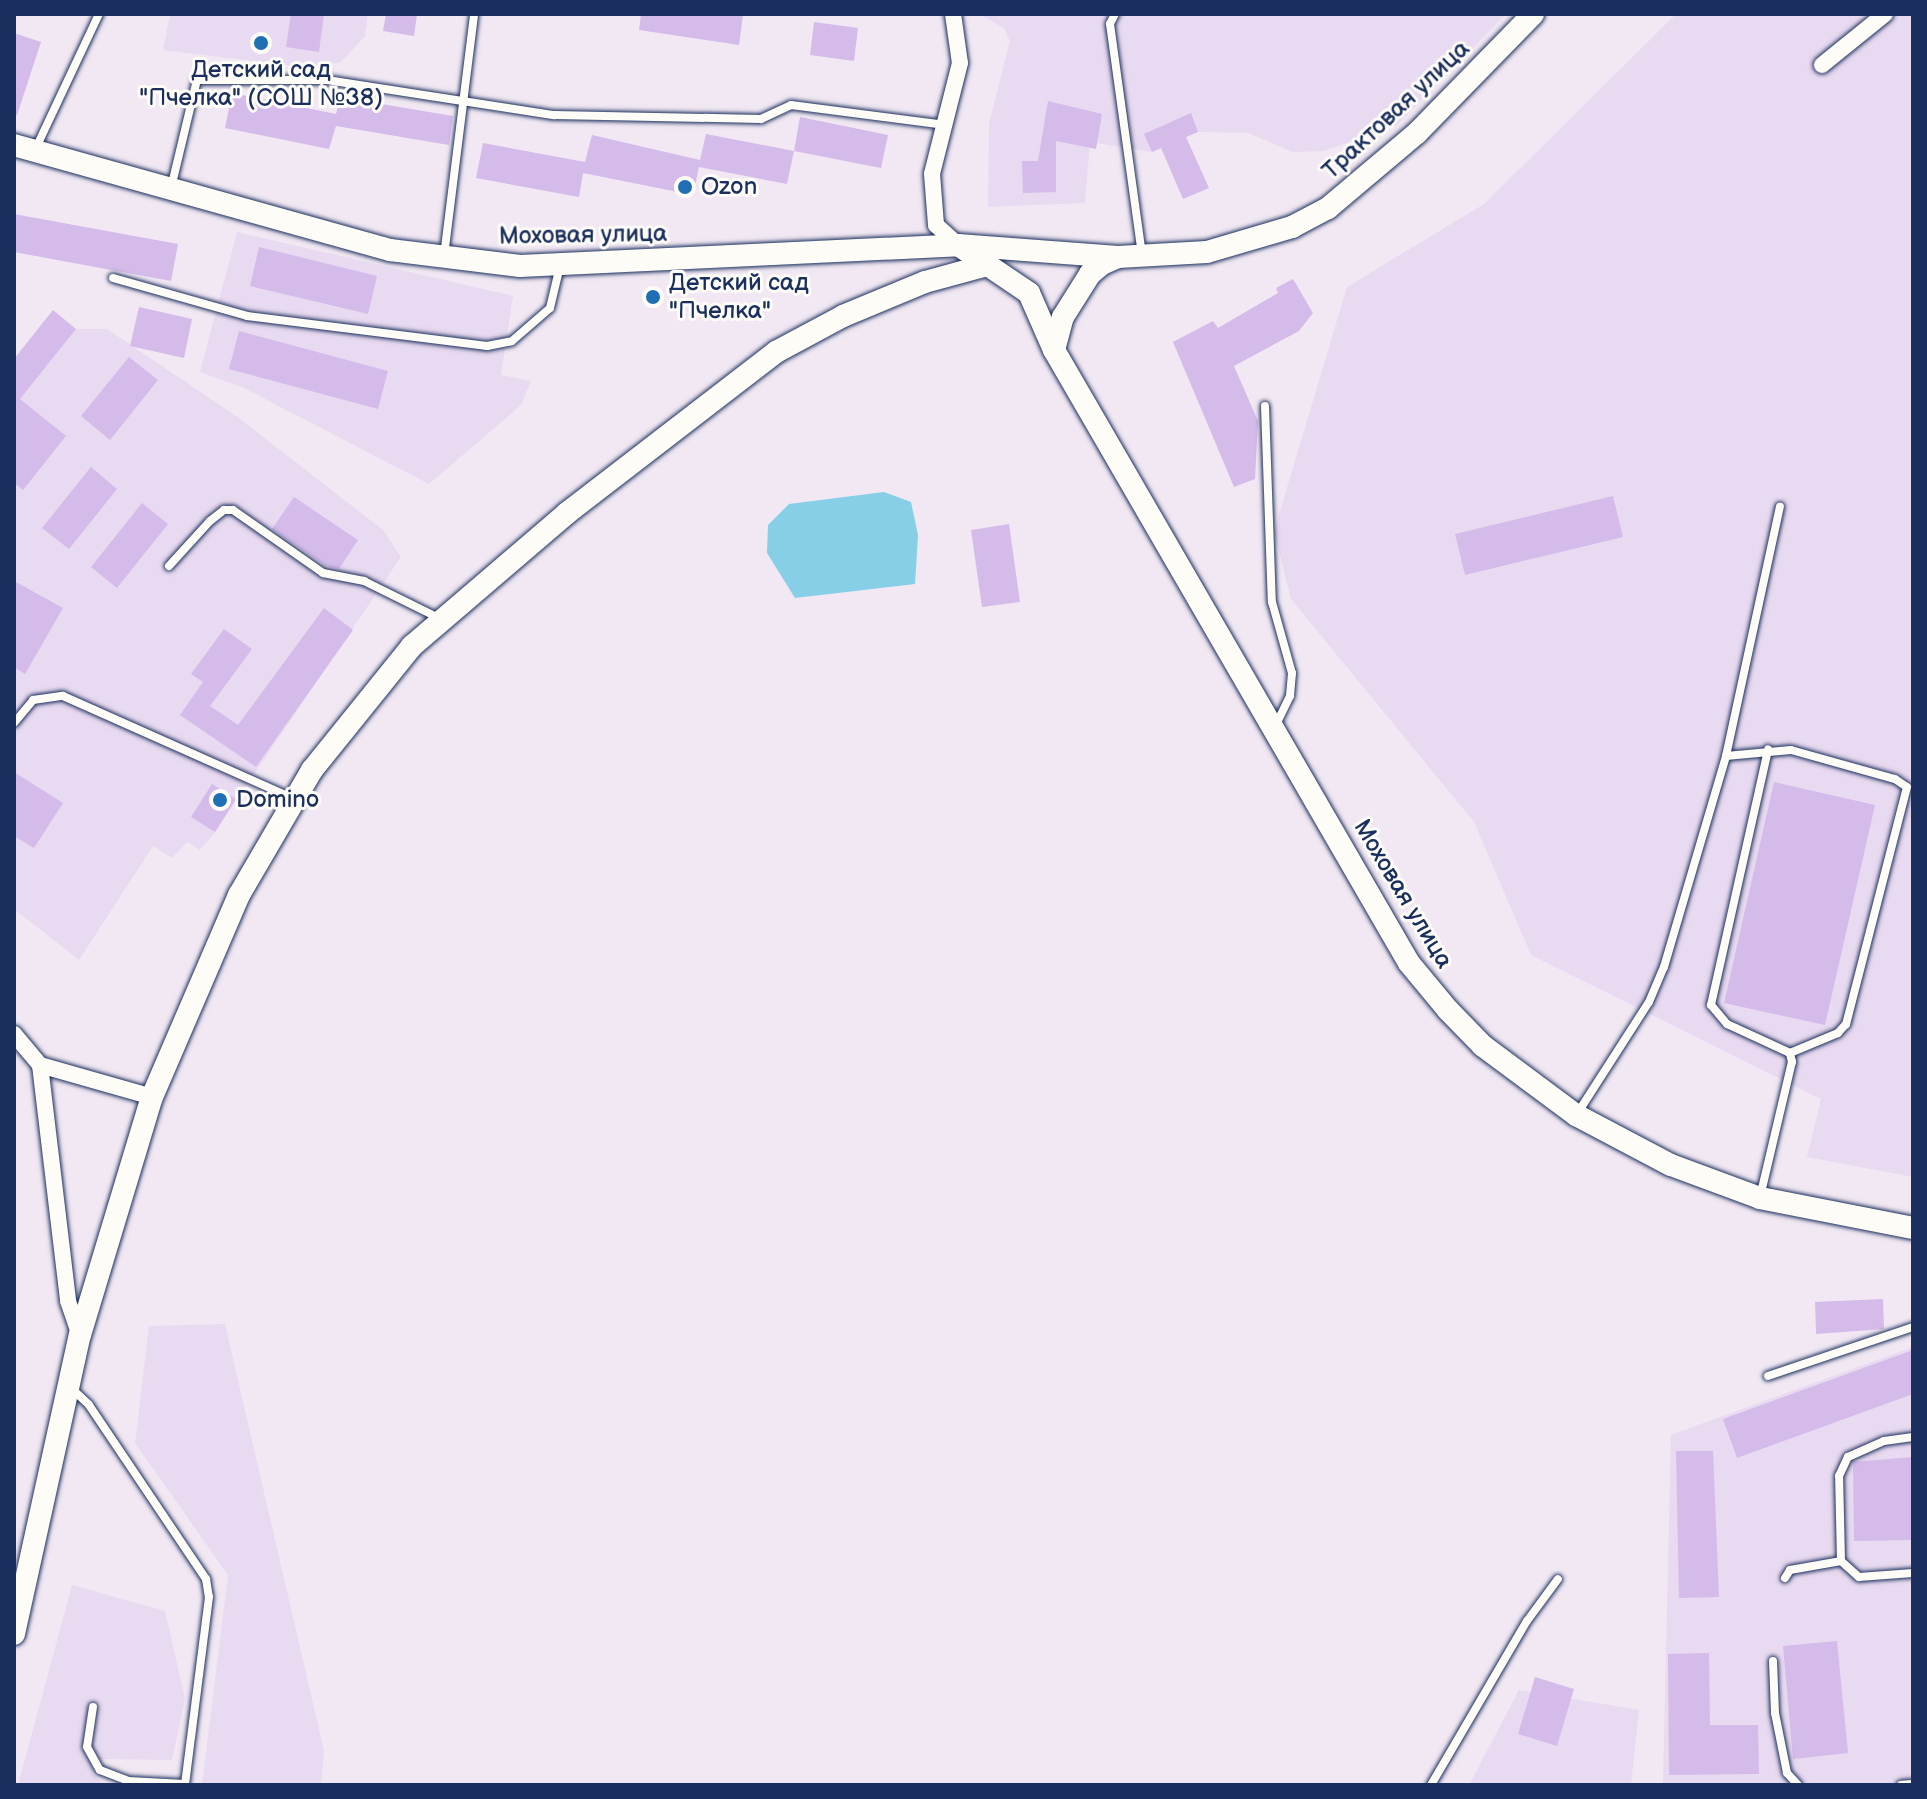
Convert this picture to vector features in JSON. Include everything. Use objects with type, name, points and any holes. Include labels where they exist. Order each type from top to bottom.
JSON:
[{"type":"street","points":[[953,14],[960,63],[932,174],[936,225],[958,245]]},
{"type":"street","name":"Трактовая улица","points":[[1118,257],[1207,252],[1250,242],[1328,208],[1417,133],[1533,14]]},
{"type":"street","points":[[1822,65],[1885,14]]},
{"type":"street","name":"Моховая улица","points":[[24,148],[390,250],[444,257],[560,266],[958,245],[1118,257]]},
{"type":"street","name":"Моховая улица","points":[[958,245],[1029,293],[1054,350],[1409,963],[1483,1046],[1576,1115],[1671,1165],[1760,1198],[1913,1228]]},
{"type":"street","points":[[1054,350],[1063,317],[1090,274],[1118,257]]},
{"type":"street","points":[[14,1634],[80,1335],[152,1097],[239,895],[295,799],[392,667],[567,513],[776,352],[843,316],[925,282],[987,265]]},
{"type":"street","points":[[14,1034],[40,1065],[68,1301],[80,1335]]},
{"type":"street","points":[[40,1065],[152,1097]]},
{"type":"lane","points":[[24,148],[99,14]]},
{"type":"lane","points":[[444,257],[474,14]]},
{"type":"lane","points":[[1115,14],[1110,24],[1142,256]]},
{"type":"lane","points":[[171,188],[197,80],[327,80],[463,105],[554,115],[761,119],[791,105],[945,125]]},
{"type":"lane","points":[[113,278],[278,322],[487,346],[512,341],[550,308],[560,266]]},
{"type":"lane","points":[[1265,406],[1272,602],[1292,673],[1290,696],[1274,728]]},
{"type":"lane","points":[[1576,1115],[1649,1002],[1664,967],[1726,756],[1780,507]]},
{"type":"lane","points":[[169,566],[210,521],[224,510],[233,510],[323,573],[364,581],[443,620]]},
{"type":"lane","points":[[14,723],[33,700],[63,696],[295,799]]},
{"type":"lane","points":[[1726,756],[1768,749],[1791,750],[1895,779],[1907,787],[1846,1024],[1790,1053]]},
{"type":"lane","points":[[1768,749],[1711,1005],[1727,1024],[1790,1053]]},
{"type":"lane","points":[[1760,1198],[1790,1053]]},
{"type":"lane","points":[[1768,1376],[1913,1327]]},
{"type":"lane","points":[[70,1386],[89,1405],[206,1579],[209,1597],[185,1785],[127,1783],[111,1777],[92,1760],[87,1747],[93,1707]]},
{"type":"lane","points":[[1913,1437],[1884,1441],[1848,1457],[1841,1466],[1841,1561],[1859,1577],[1913,1573]]},
{"type":"lane","points":[[1785,1578],[1790,1570],[1841,1561]]},
{"type":"lane","points":[[1431,1785],[1527,1621],[1558,1579]]},
{"type":"lane","points":[[1773,1661],[1775,1713],[1787,1773],[1798,1785]]},
{"type":"lane","points":[[1901,1785],[1913,1784]]},
{"type":"shaded area","name":"Детский сад \"Пчелка\" (СОШ №38)","points":[[170,14],[368,14],[365,36],[341,62],[311,68],[163,50]]},
{"type":"shaded area","points":[[979,14],[1506,14],[1396,126],[1324,151],[1292,152],[1249,133],[1198,132],[1152,152],[1090,142],[1085,203],[988,207],[989,124],[1010,41],[1004,28]]},
{"type":"shaded area","points":[[1676,14],[1913,14],[1913,1177],[1807,1157],[1821,1099],[1531,955],[1474,822],[1291,599],[1274,531],[1347,287],[1484,204]]},
{"type":"shaded area","points":[[237,232],[513,296],[501,375],[531,381],[521,405],[429,484],[244,388],[200,372]]},
{"type":"shaded area","points":[[76,329],[107,329],[239,418],[383,530],[401,557],[215,832],[200,850],[187,842],[172,858],[153,846],[79,960],[14,909],[14,406]]},
{"type":"shaded area","points":[[225,1324],[324,1751],[321,1785],[202,1785],[228,1575],[135,1443],[149,1326]]},
{"type":"shaded area","points":[[1913,1347],[1913,1785],[1663,1785],[1671,1435]]},
{"type":"shaded area","points":[[72,1585],[165,1611],[185,1699],[172,1760],[103,1759],[91,1772],[104,1785],[18,1785]]},
{"type":"shaded area","points":[[1519,1690],[1639,1710],[1631,1785],[1469,1785]]},
{"type":"water","points":[[884,492],[911,502],[918,535],[915,584],[795,598],[767,553],[768,525],[789,504]]},
{"type":"building","points":[[291,14],[324,14],[319,52],[286,47]]},
{"type":"building","points":[[386,14],[417,14],[414,36],[383,31]]},
{"type":"building","points":[[641,14],[743,15],[739,45],[639,30]]},
{"type":"building","points":[[814,22],[858,28],[854,61],[810,55]]},
{"type":"building","points":[[14,33],[41,42],[17,115],[14,115]]},
{"type":"building","points":[[232,93],[336,114],[340,97],[453,116],[449,145],[336,126],[329,149],[225,128]]},
{"type":"building","points":[[1048,101],[1102,114],[1096,149],[1056,141],[1056,192],[1023,193],[1022,161],[1038,161]]},
{"type":"building","points":[[1191,113],[1198,132],[1186,137],[1209,188],[1183,199],[1161,148],[1152,152],[1144,134]]},
{"type":"building","points":[[800,117],[888,135],[881,168],[794,151]]},
{"type":"building","points":[[706,134],[794,151],[787,184],[699,167],[693,195],[583,173],[579,197],[476,178],[483,143],[585,162],[592,135],[700,160]]},
{"type":"building","points":[[14,214],[178,244],[171,281],[14,252]]},
{"type":"building","points":[[259,247],[377,276],[368,314],[250,286]]},
{"type":"building","points":[[1293,279],[1313,313],[1299,331],[1234,366],[1258,421],[1255,479],[1234,487],[1173,342],[1213,321],[1218,328],[1278,293],[1276,288]]},
{"type":"building","points":[[139,307],[192,319],[184,358],[130,346]]},
{"type":"building","points":[[53,310],[76,329],[20,399],[66,436],[23,490],[14,483],[14,359]]},
{"type":"building","points":[[239,331],[388,371],[378,409],[229,369]]},
{"type":"building","points":[[129,357],[158,380],[110,440],[81,416]]},
{"type":"building","points":[[91,467],[117,489],[69,549],[42,528]]},
{"type":"building","points":[[1613,496],[1623,537],[1465,575],[1455,534]]},
{"type":"building","points":[[294,497],[358,540],[339,569],[326,566],[272,529]]},
{"type":"building","points":[[142,503],[168,524],[117,588],[91,567]]},
{"type":"building","points":[[1009,524],[1020,602],[982,607],[971,530]]},
{"type":"building","points":[[14,581],[63,608],[25,674],[14,667]]},
{"type":"building","points":[[324,608],[353,630],[256,767],[180,715],[203,682],[191,674],[224,629],[252,649],[210,706],[238,725]]},
{"type":"building","points":[[14,772],[63,803],[34,848],[14,836]]},
{"type":"building","points":[[1774,782],[1875,805],[1825,1025],[1724,1003]]},
{"type":"building","points":[[212,784],[236,799],[215,832],[191,817]]},
{"type":"building","points":[[1883,1299],[1884,1329],[1816,1334],[1815,1302]]},
{"type":"building","points":[[1913,1350],[1913,1394],[1737,1458],[1723,1419]]},
{"type":"building","points":[[1676,1451],[1713,1451],[1719,1597],[1679,1598]]},
{"type":"building","points":[[1913,1457],[1913,1540],[1854,1541],[1853,1462]]},
{"type":"building","points":[[1837,1641],[1848,1753],[1793,1759],[1783,1646]]},
{"type":"building","points":[[1709,1653],[1710,1725],[1758,1725],[1759,1774],[1669,1775],[1668,1654]]},
{"type":"building","points":[[1535,1677],[1574,1689],[1557,1746],[1518,1734]]},
{"type":"place","name":"Детский сад \"Пчелка\" (СОШ №38)","points":[[261,43]]},
{"type":"place","name":"Ozon","points":[[685,187]]},
{"type":"place","name":"Детский сад \"Пчелка\"","points":[[653,297]]},
{"type":"place","name":"Domino","points":[[220,800]]}]
